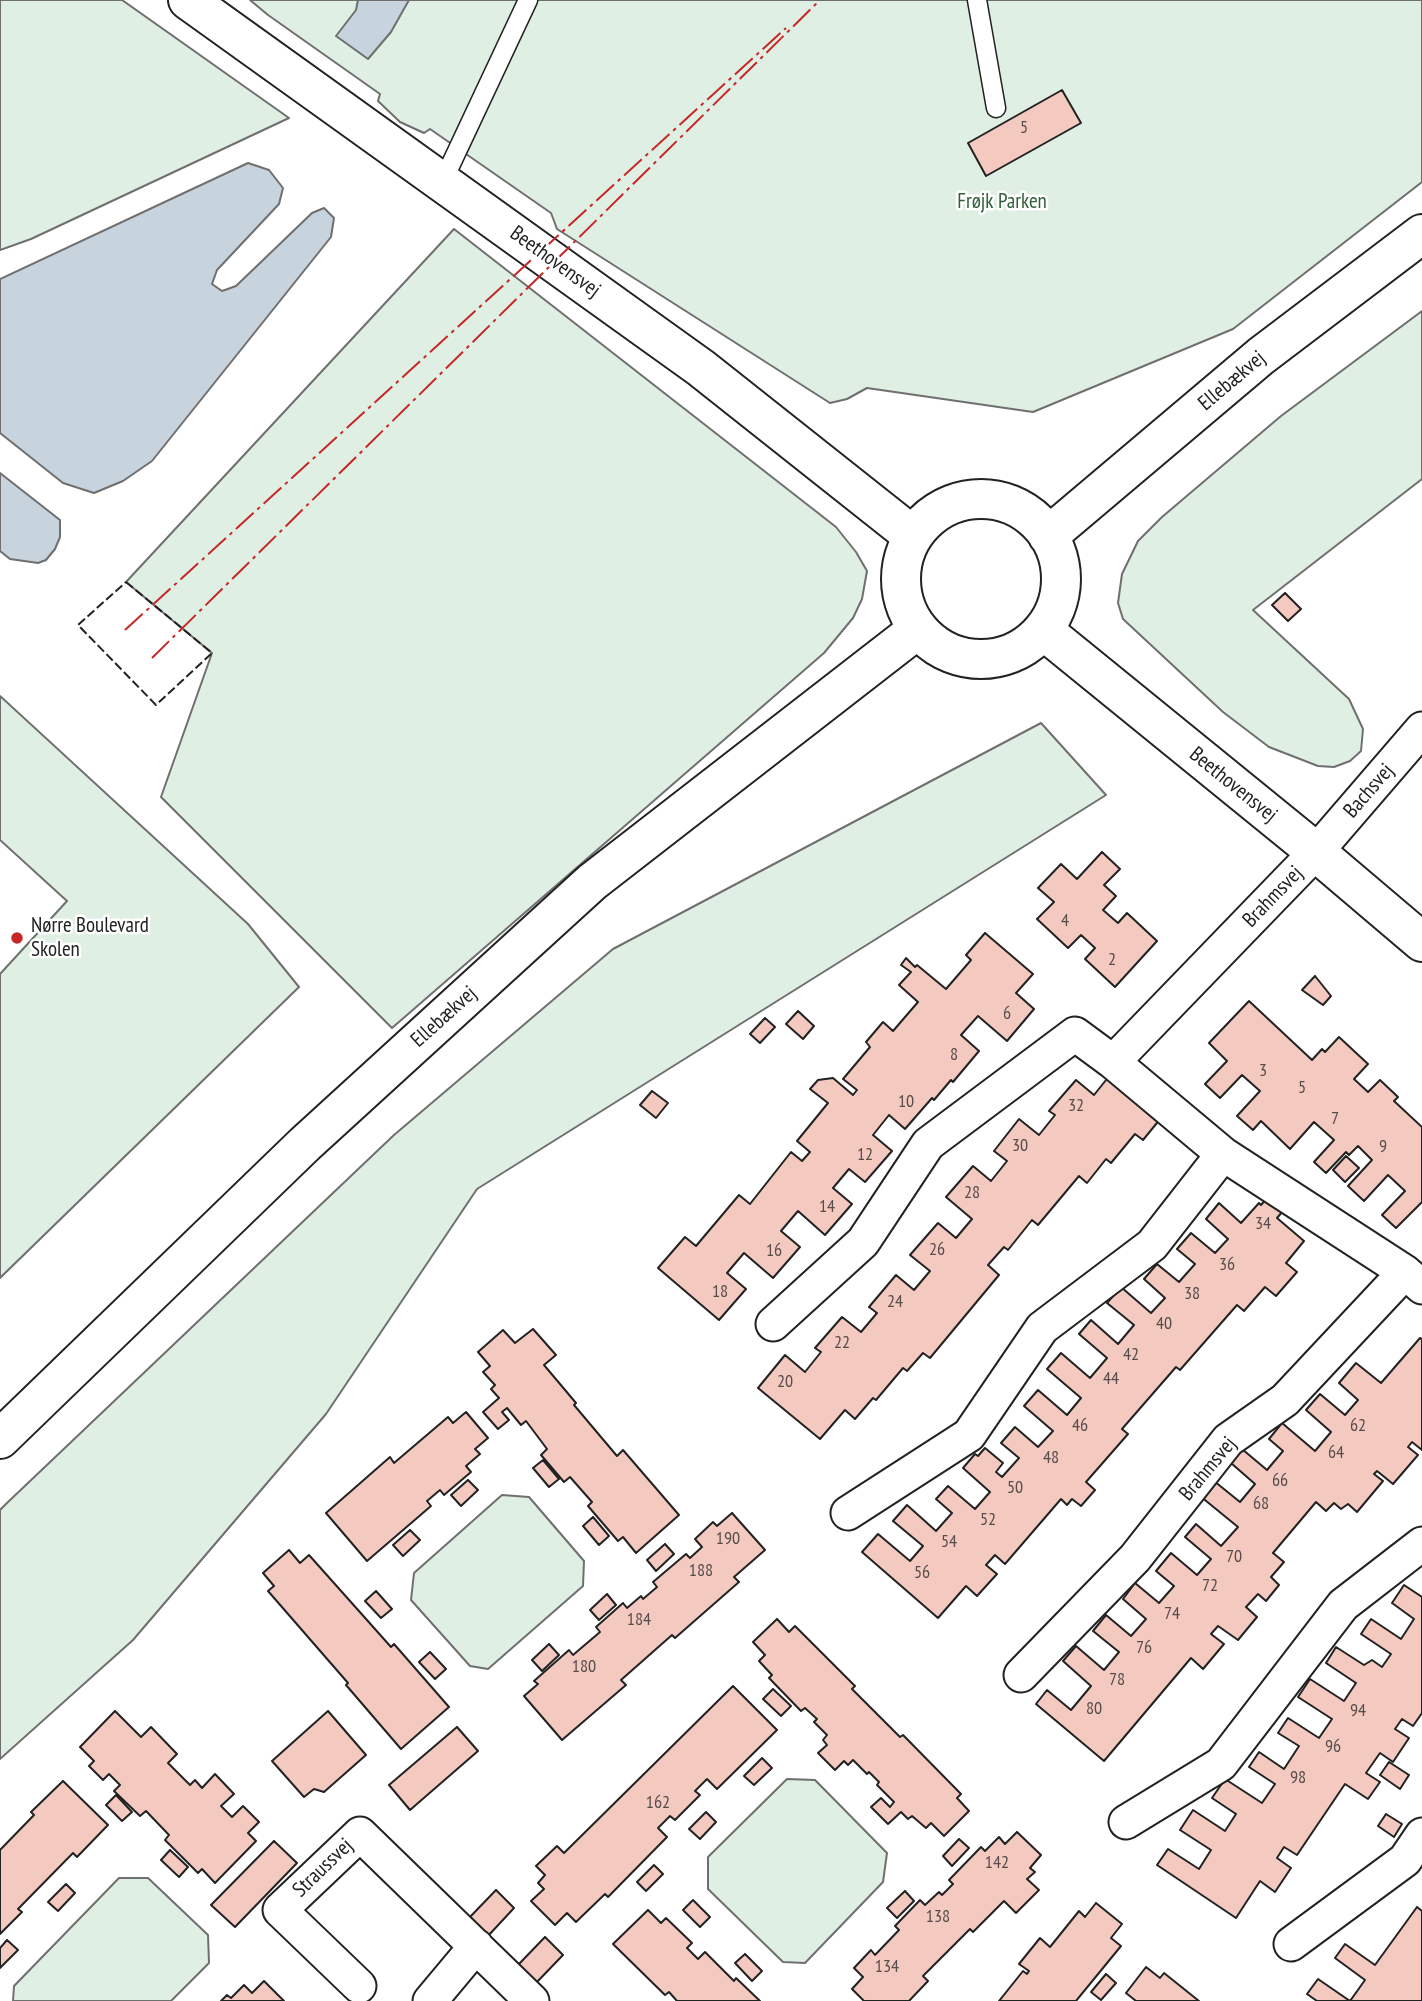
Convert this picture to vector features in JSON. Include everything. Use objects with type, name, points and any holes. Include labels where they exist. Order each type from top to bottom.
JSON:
[{"type":"street","name":"Beethovensvej","points":[[188,0],[701,368],[913,536]]},
{"type":"street","name":"Ellebækvej","points":[[1048,536],[1261,356],[1422,234]]},
{"type":"street","points":[[980,499],[1007,504],[1030,516],[1048,536],[1058,559],[1061,584],[1056,609],[1043,630],[1022,649],[995,658],[966,658],[939,648],[918,629],[905,607],[900,583],[903,558],[913,536],[931,516],[954,503],[980,499]]},
{"type":"street","name":"Ellebækvej","points":[[0,1439],[305,1144],[592,882],[918,629]]},
{"type":"street","name":"Beethovensvej","points":[[1043,630],[1316,852],[1422,942]]},
{"type":"street","name":"Bachsvej","points":[[1316,852],[1422,729]]},
{"type":"street","name":"Brahmsvej","points":[[1113,1062],[1316,852]]},
{"type":"street","name":"Brahmsvej","points":[[773,1324],[863,1242],[928,1144],[1074,1034],[1113,1062],[1223,1154],[1413,1280],[1285,1400],[1228,1440],[1135,1558],[1021,1675]]},
{"type":"street","points":[[848,1513],[969,1435],[1042,1328],[1152,1245],[1223,1154]]},
{"type":"street","points":[[1126,1822],[1221,1764],[1342,1605],[1422,1544]]},
{"type":"street","name":"Straussvej","points":[[359,1986],[280,1910],[360,1833],[532,2001]]},
{"type":"street","points":[[1291,1944],[1405,1860],[1422,1835]]},
{"type":"street","points":[[430,2001],[476,1946]]},
{"type":"lane","points":[[443,181],[528,0]]},
{"type":"lane","points":[[977,0],[996,108]]},
{"type":"green space","points":[[0,0],[122,0],[289,118],[31,239],[0,250]]},
{"type":"green space","name":"Frøjk Parken","points":[[250,0],[1422,0],[1422,182],[1233,329],[1033,412],[867,388],[847,399],[830,403],[557,229],[551,213],[430,129],[424,133],[400,122],[378,101],[380,94]]},
{"type":"green space","points":[[454,229],[836,527],[867,571],[862,599],[853,618],[824,653],[392,1028],[161,797],[212,653],[126,582]]},
{"type":"green space","points":[[1422,311],[1422,479],[1253,610],[1349,699],[1363,729],[1361,751],[1350,761],[1334,767],[1318,766],[1269,747],[1223,712],[1123,619],[1118,603],[1122,574],[1138,541],[1162,517],[1281,416]]},
{"type":"green space","points":[[0,696],[248,924],[299,987],[0,1278],[0,974],[67,901],[0,840]]},
{"type":"green space","points":[[1041,723],[1106,795],[477,1189],[326,1414],[133,1640],[0,1759],[0,1510],[8,1502],[394,1135],[613,949]]},
{"type":"green space","points":[[502,1495],[529,1497],[584,1561],[583,1586],[488,1669],[470,1666],[411,1600],[414,1573]]},
{"type":"green space","points":[[787,1779],[815,1780],[887,1853],[883,1882],[805,1963],[783,1962],[708,1889],[708,1857]]},
{"type":"green space","points":[[119,1878],[148,1878],[208,1935],[209,1963],[171,2001],[13,2001],[14,1986]]},
{"type":"shaded area","points":[[358,0],[409,0],[391,32],[368,59],[336,36],[356,10]]},
{"type":"shaded area","points":[[248,163],[269,170],[283,188],[279,204],[217,270],[212,284],[222,291],[236,286],[312,213],[324,208],[334,218],[331,237],[152,461],[123,481],[94,493],[63,483],[0,433],[0,279]]},
{"type":"shaded area","points":[[0,473],[60,520],[60,537],[46,560],[38,563],[10,559],[0,551]]},
{"type":"building","points":[[1062,90],[1081,123],[986,176],[968,143]]},
{"type":"building","points":[[1285,593],[1301,609],[1288,621],[1272,605]]},
{"type":"building","points":[[1102,852],[1120,869],[1104,885],[1116,896],[1103,910],[1118,923],[1127,913],[1157,941],[1115,987],[1085,959],[1095,948],[1081,935],[1068,948],[1037,919],[1054,902],[1038,888],[1061,864],[1077,879]]},
{"type":"building","points":[[985,933],[1033,974],[1016,993],[1034,1009],[1007,1041],[978,1016],[961,1035],[979,1051],[953,1082],[951,1080],[934,1100],[932,1098],[905,1129],[889,1115],[873,1135],[892,1151],[865,1182],[849,1169],[833,1188],[852,1204],[825,1235],[798,1211],[781,1231],[800,1247],[773,1278],[744,1253],[727,1273],[746,1289],[719,1320],[658,1268],[685,1237],[696,1246],[739,1195],[750,1204],[791,1152],[802,1161],[810,1152],[797,1141],[828,1103],[810,1089],[818,1080],[833,1078],[853,1095],[857,1090],[843,1079],[870,1047],[866,1042],[883,1022],[893,1031],[918,1002],[899,985],[911,972],[901,965],[906,958],[946,989],[971,960],[966,955]]},
{"type":"building","points":[[1315,976],[1331,996],[1323,1005],[1302,990]]},
{"type":"building","points":[[1249,1001],[1312,1060],[1322,1049],[1325,1052],[1339,1037],[1368,1064],[1354,1079],[1368,1092],[1380,1080],[1398,1097],[1394,1101],[1422,1127],[1422,1202],[1396,1228],[1382,1215],[1405,1191],[1388,1175],[1364,1201],[1348,1186],[1372,1160],[1358,1146],[1349,1155],[1346,1152],[1326,1173],[1314,1162],[1334,1140],[1314,1122],[1290,1149],[1261,1121],[1253,1130],[1237,1116],[1260,1091],[1242,1075],[1220,1098],[1205,1084],[1227,1061],[1209,1043]]},
{"type":"building","points":[[798,1011],[814,1026],[803,1039],[786,1024]]},
{"type":"building","points":[[765,1018],[775,1027],[760,1043],[750,1034]]},
{"type":"building","points":[[1110,1075],[1161,1118],[1143,1140],[1135,1134],[1111,1163],[1106,1159],[1087,1183],[1079,1176],[1038,1225],[1032,1220],[1008,1250],[1004,1247],[988,1265],[999,1275],[930,1358],[923,1353],[907,1371],[903,1368],[876,1400],[873,1398],[855,1419],[845,1410],[820,1439],[758,1388],[785,1355],[805,1372],[821,1352],[815,1348],[842,1317],[861,1332],[877,1313],[869,1307],[896,1275],[914,1290],[930,1271],[910,1255],[938,1223],[956,1238],[972,1219],[946,1197],[973,1166],[991,1181],[1007,1161],[994,1151],[1019,1119],[1039,1135],[1055,1115],[1049,1111],[1076,1080],[1094,1095]]},
{"type":"building","points":[[652,1091],[668,1103],[656,1118],[640,1105]]},
{"type":"building","points":[[1346,1156],[1359,1168],[1345,1182],[1333,1170]]},
{"type":"building","points":[[1267,1198],[1283,1211],[1277,1218],[1304,1241],[1286,1263],[1297,1272],[1276,1296],[1265,1287],[1244,1311],[1237,1305],[1180,1370],[1176,1367],[1122,1429],[1128,1434],[1086,1482],[1095,1490],[1081,1506],[1072,1499],[1067,1505],[1061,1499],[1005,1564],[995,1555],[986,1565],[997,1574],[977,1596],[966,1586],[938,1618],[862,1552],[878,1534],[910,1561],[923,1546],[893,1521],[907,1505],[936,1531],[952,1513],[936,1499],[948,1486],[975,1509],[990,1492],[963,1468],[975,1454],[978,1456],[985,1448],[1003,1463],[996,1472],[1002,1477],[1019,1458],[1001,1443],[1015,1427],[1038,1447],[1053,1431],[1024,1406],[1038,1390],[1067,1415],[1081,1398],[1047,1369],[1061,1353],[1090,1378],[1107,1358],[1079,1334],[1091,1320],[1118,1344],[1134,1325],[1107,1303],[1121,1287],[1151,1313],[1165,1298],[1144,1279],[1157,1264],[1179,1282],[1195,1264],[1177,1249],[1191,1233],[1215,1253],[1228,1239],[1206,1219],[1219,1203],[1241,1223]]},
{"type":"building","points":[[533,1329],[556,1355],[544,1365],[576,1403],[574,1405],[617,1456],[623,1450],[679,1515],[636,1553],[623,1537],[618,1541],[588,1506],[592,1502],[570,1477],[564,1482],[541,1455],[547,1449],[526,1421],[521,1425],[507,1408],[502,1412],[509,1420],[498,1429],[483,1412],[499,1398],[491,1389],[495,1385],[483,1372],[490,1366],[478,1352],[503,1330],[515,1343]]},
{"type":"building","points":[[1420,1338],[1422,1450],[1412,1442],[1408,1447],[1418,1455],[1393,1484],[1377,1471],[1374,1474],[1383,1481],[1357,1512],[1348,1504],[1341,1509],[1334,1503],[1326,1511],[1316,1502],[1273,1553],[1284,1562],[1271,1577],[1279,1585],[1266,1601],[1258,1594],[1246,1607],[1257,1617],[1238,1640],[1218,1626],[1211,1634],[1224,1644],[1203,1669],[1191,1658],[1104,1761],[1036,1704],[1047,1690],[1071,1710],[1091,1686],[1063,1661],[1076,1646],[1104,1670],[1119,1652],[1093,1631],[1106,1615],[1131,1636],[1146,1619],[1123,1599],[1135,1583],[1159,1603],[1174,1586],[1156,1571],[1171,1553],[1197,1575],[1211,1559],[1185,1537],[1196,1524],[1221,1546],[1238,1527],[1200,1496],[1214,1481],[1240,1502],[1255,1484],[1231,1463],[1242,1449],[1267,1470],[1283,1451],[1269,1439],[1282,1423],[1315,1451],[1331,1432],[1306,1410],[1320,1394],[1345,1415],[1358,1400],[1339,1383],[1356,1363],[1381,1383]]},
{"type":"building","points":[[466,1412],[488,1438],[475,1449],[480,1454],[466,1466],[471,1472],[444,1495],[440,1490],[427,1501],[431,1506],[367,1561],[326,1513],[390,1457],[394,1463],[448,1417],[453,1423]]},
{"type":"building","points":[[543,1460],[559,1479],[549,1487],[533,1468]]},
{"type":"building","points":[[468,1480],[478,1490],[461,1506],[451,1495]]},
{"type":"building","points":[[732,1513],[765,1550],[734,1577],[739,1582],[675,1638],[672,1635],[621,1680],[626,1685],[562,1740],[524,1696],[538,1684],[534,1681],[569,1650],[573,1655],[600,1632],[596,1627],[623,1603],[627,1608],[641,1596],[643,1599],[657,1587],[653,1582],[686,1554],[690,1558],[702,1547],[695,1539],[713,1522],[717,1526]]},
{"type":"building","points":[[593,1517],[609,1536],[599,1545],[583,1526]]},
{"type":"building","points":[[410,1530],[420,1540],[403,1556],[393,1545]]},
{"type":"building","points":[[665,1544],[674,1554],[656,1571],[647,1560]]},
{"type":"building","points":[[289,1550],[300,1563],[309,1555],[391,1647],[394,1644],[449,1707],[401,1749],[268,1591],[274,1586],[263,1573]]},
{"type":"building","points":[[1404,1585],[1422,1597],[1422,1713],[1413,1726],[1402,1719],[1395,1729],[1409,1738],[1393,1762],[1380,1753],[1366,1773],[1380,1782],[1368,1799],[1345,1784],[1297,1855],[1284,1847],[1277,1858],[1291,1868],[1275,1892],[1260,1881],[1236,1918],[1157,1865],[1168,1849],[1199,1869],[1211,1850],[1180,1830],[1193,1810],[1225,1831],[1236,1814],[1212,1798],[1225,1779],[1262,1803],[1275,1784],[1249,1767],[1259,1752],[1284,1769],[1299,1746],[1278,1733],[1288,1718],[1319,1738],[1332,1719],[1298,1697],[1310,1679],[1344,1701],[1356,1683],[1326,1663],[1336,1647],[1364,1665],[1372,1660],[1382,1667],[1391,1654],[1361,1634],[1371,1619],[1401,1639],[1414,1619],[1392,1603]]},
{"type":"building","points":[[376,1591],[392,1609],[381,1618],[365,1601]]},
{"type":"building","points":[[607,1594],[616,1605],[599,1620],[590,1610]]},
{"type":"building","points":[[777,1619],[789,1632],[795,1626],[855,1686],[852,1689],[900,1737],[903,1735],[961,1794],[957,1798],[969,1811],[944,1836],[931,1823],[926,1828],[912,1816],[908,1819],[901,1812],[888,1824],[871,1807],[881,1798],[890,1807],[894,1802],[877,1785],[879,1782],[853,1760],[848,1765],[844,1761],[835,1770],[818,1753],[827,1745],[823,1740],[827,1735],[814,1722],[817,1719],[805,1708],[801,1711],[769,1678],[772,1675],[759,1661],[765,1655],[753,1642]]},
{"type":"building","points":[[549,1644],[559,1655],[542,1671],[532,1660]]},
{"type":"building","points":[[430,1652],[446,1669],[435,1679],[419,1662]]},
{"type":"building","points":[[733,1686],[777,1730],[717,1789],[707,1779],[695,1791],[700,1795],[675,1820],[670,1816],[658,1828],[667,1837],[608,1897],[605,1894],[576,1922],[567,1913],[555,1925],[531,1901],[544,1889],[538,1883],[545,1875],[536,1866],[557,1846],[564,1853]]},
{"type":"building","points":[[773,1689],[791,1706],[781,1716],[763,1699]]},
{"type":"building","points":[[115,1711],[141,1737],[151,1727],[177,1754],[168,1763],[190,1785],[195,1780],[202,1788],[215,1774],[234,1794],[221,1806],[232,1817],[243,1806],[259,1822],[248,1833],[256,1841],[215,1883],[202,1869],[198,1873],[165,1840],[169,1835],[146,1811],[140,1816],[114,1791],[120,1785],[109,1774],[103,1780],[89,1766],[94,1761],[80,1747]]},
{"type":"building","points":[[328,1711],[366,1755],[324,1792],[314,1789],[304,1797],[272,1761]]},
{"type":"building","points":[[457,1727],[478,1751],[410,1810],[389,1785]]},
{"type":"building","points":[[762,1758],[772,1768],[754,1785],[744,1776]]},
{"type":"building","points":[[1389,1762],[1409,1775],[1400,1789],[1380,1775]]},
{"type":"building","points":[[63,1781],[108,1825],[77,1857],[73,1853],[18,1909],[22,1912],[0,1934],[0,1850],[34,1815],[31,1812]]},
{"type":"building","points":[[116,1795],[132,1812],[122,1821],[106,1805]]},
{"type":"building","points":[[706,1812],[716,1822],[700,1839],[689,1829]]},
{"type":"building","points":[[1386,1814],[1402,1824],[1394,1837],[1378,1826]]},
{"type":"building","points":[[1017,1832],[1041,1855],[1030,1868],[1035,1872],[1027,1879],[1039,1890],[1016,1913],[1004,1901],[973,1932],[970,1929],[923,1976],[928,1981],[909,2001],[864,2001],[852,1989],[863,1977],[854,1968],[871,1950],[875,1955],[899,1930],[895,1926],[920,1900],[925,1905],[939,1892],[942,1895],[953,1884],[949,1880],[981,1847],[985,1851],[999,1837],[1005,1844]]},
{"type":"building","points":[[959,1839],[969,1848],[952,1866],[943,1856]]},
{"type":"building","points":[[274,1841],[297,1863],[235,1927],[211,1905]]},
{"type":"building","points":[[170,1850],[188,1867],[179,1877],[161,1860]]},
{"type":"building","points":[[654,1865],[663,1874],[646,1891],[637,1882]]},
{"type":"building","points":[[66,1884],[75,1893],[58,1911],[48,1902]]},
{"type":"building","points":[[496,1890],[514,1908],[488,1936],[469,1918]]},
{"type":"building","points":[[905,1891],[914,1901],[897,1918],[887,1908]]},
{"type":"building","points":[[693,1900],[710,1917],[700,1927],[683,1910]]},
{"type":"building","points":[[1096,1903],[1122,1924],[1111,1938],[1121,1946],[1076,2001],[999,2001],[1023,1971],[1027,1974],[1029,1971],[1019,1964],[1040,1938],[1050,1947],[1079,1911],[1085,1917]]},
{"type":"building","points":[[1417,1907],[1422,1911],[1422,2001],[1350,2001],[1365,1980],[1335,1958],[1345,1944],[1375,1965]]},
{"type":"building","points":[[648,1910],[661,1923],[666,1918],[692,1943],[687,1948],[698,1959],[705,1952],[734,1981],[736,1978],[760,2001],[677,2001],[669,1992],[665,1995],[613,1944]]},
{"type":"building","points":[[545,1937],[563,1955],[536,1983],[518,1965]]},
{"type":"building","points":[[7,1940],[18,1950],[0,1968],[0,1948]]},
{"type":"building","points":[[745,1954],[762,1971],[752,1981],[735,1963]]},
{"type":"building","points":[[1146,1967],[1160,1978],[1164,1973],[1199,2001],[1136,2001],[1126,1993]]},
{"type":"building","points":[[1106,1974],[1116,1983],[1101,2000],[1091,1992]]},
{"type":"building","points":[[1318,1979],[1350,2001],[1317,2001],[1307,1994]]},
{"type":"building","points":[[264,1981],[284,2001],[221,2001],[227,1995],[231,1998],[244,1985],[252,1993]]},
{"type":"fence","points":[[126,582],[212,653],[156,705],[78,625],[126,582]]},
{"type":"power","points":[[152,658],[820,0]]},
{"type":"power","points":[[125,630],[786,28]]},
{"type":"place","name":"Nørre Boulevard Skolen","points":[[17,938]]}]
